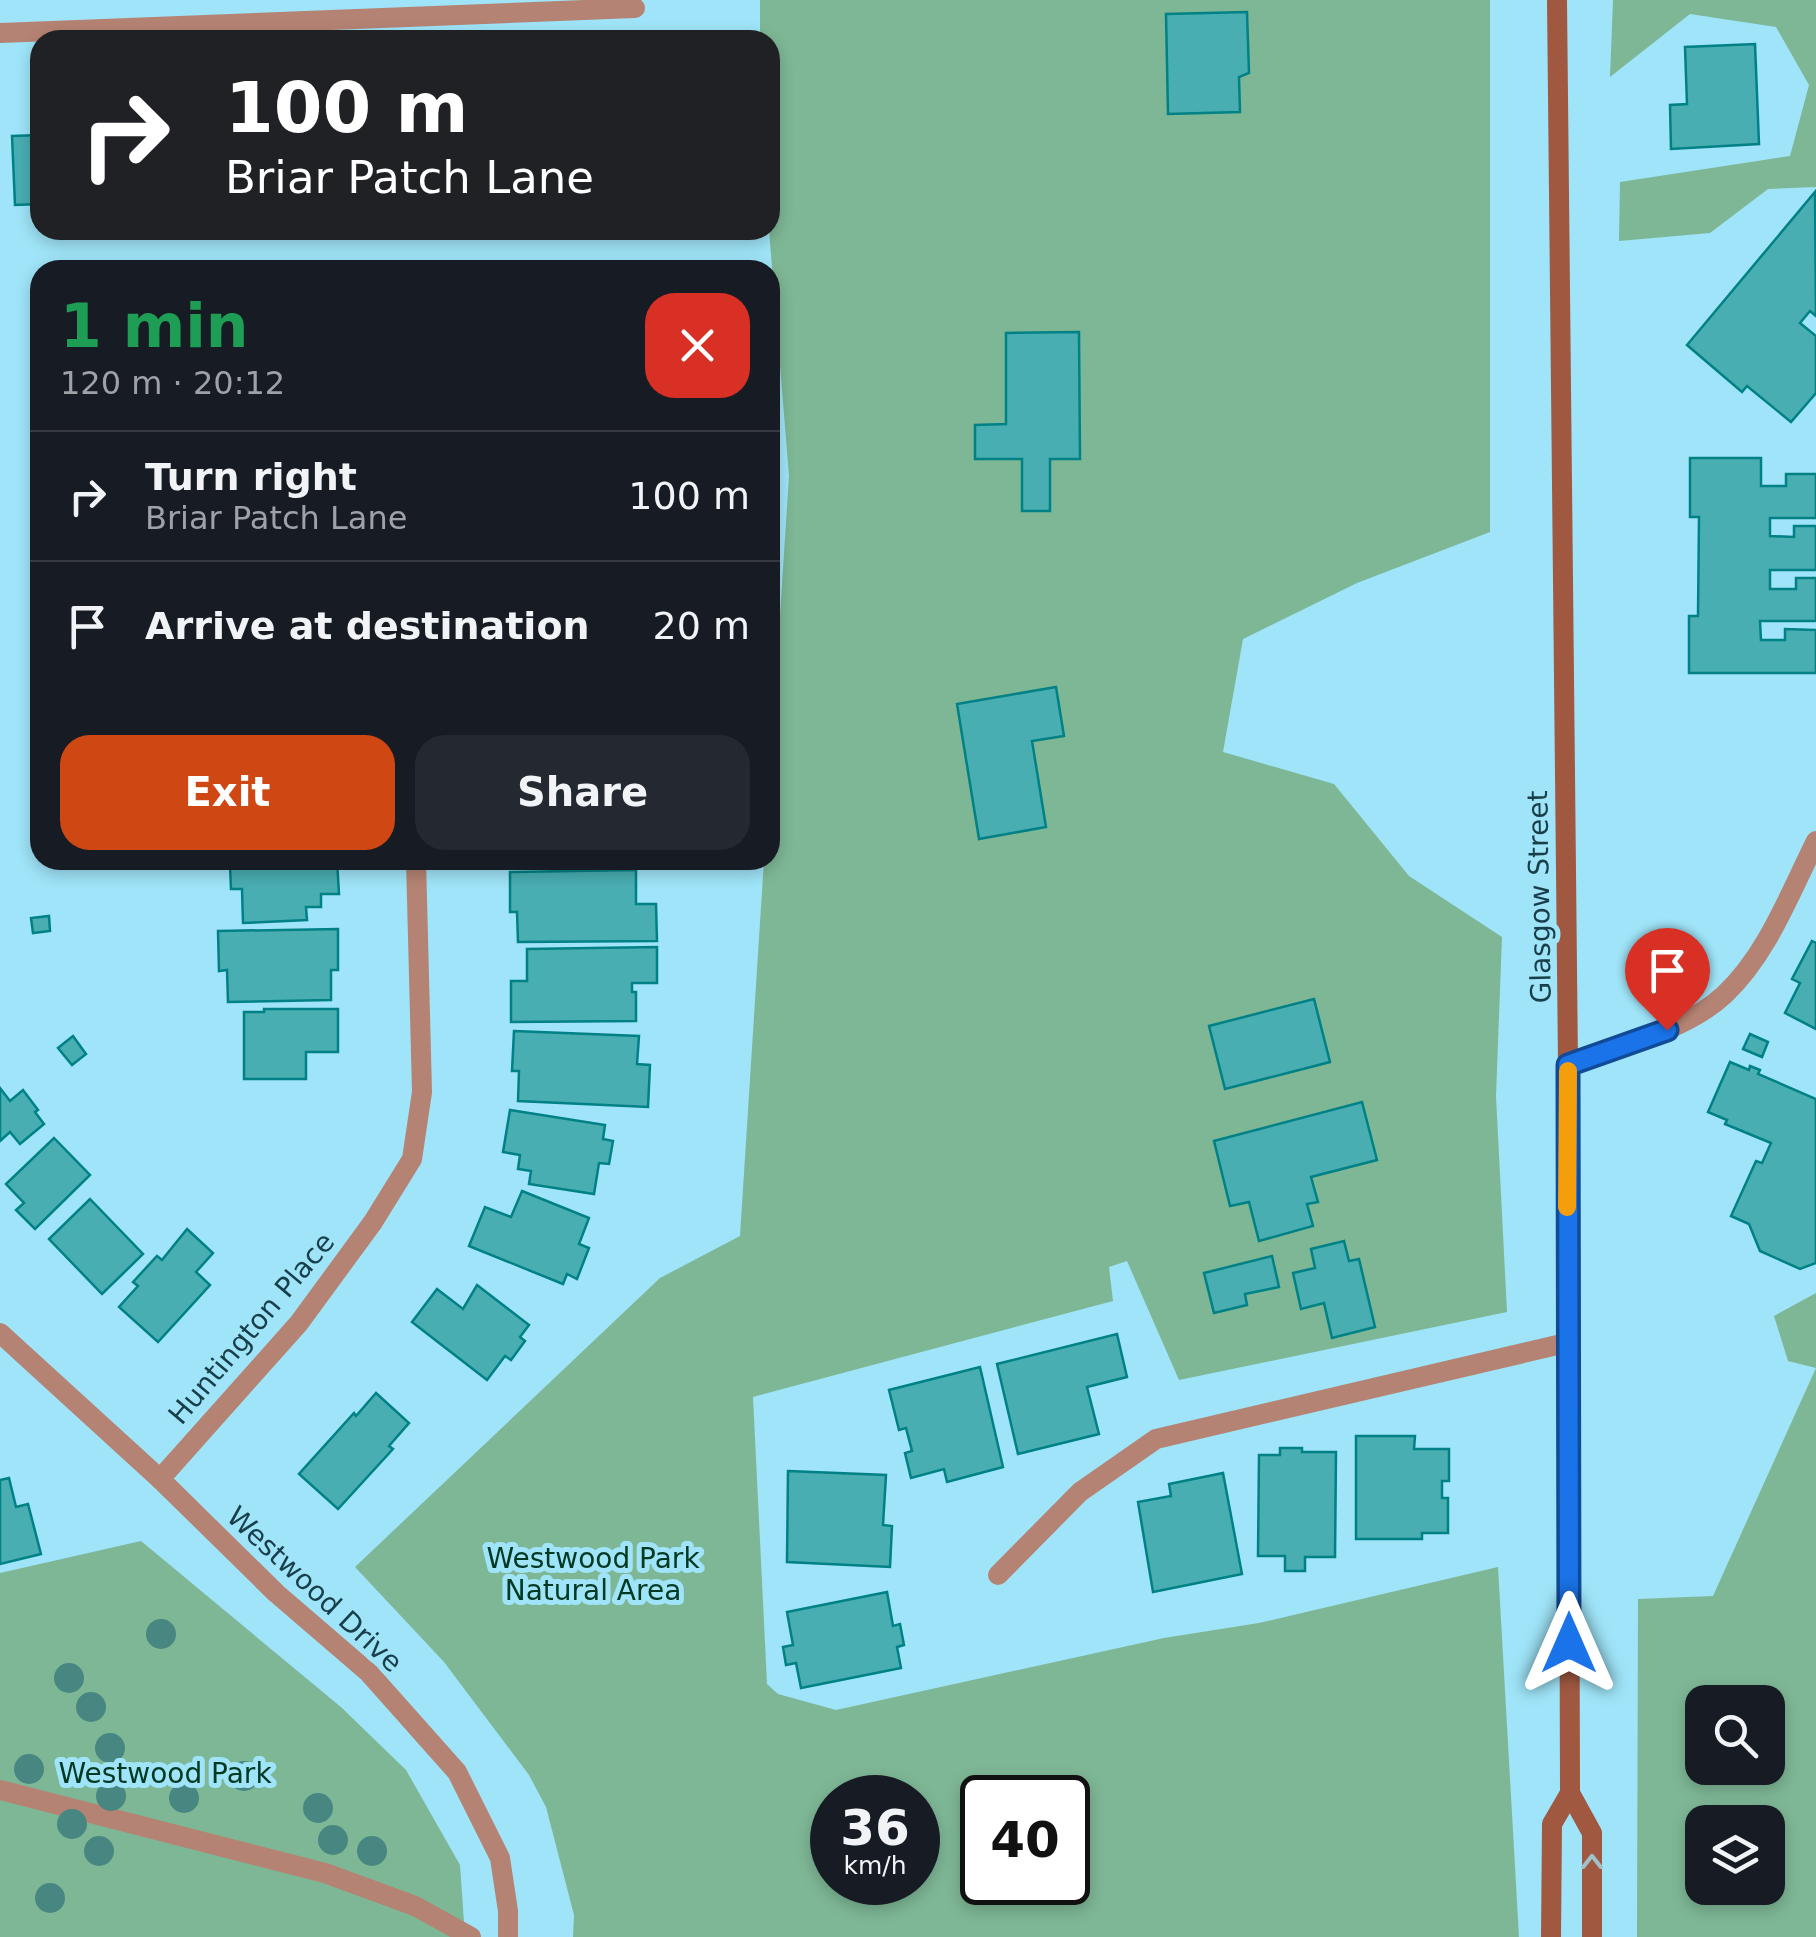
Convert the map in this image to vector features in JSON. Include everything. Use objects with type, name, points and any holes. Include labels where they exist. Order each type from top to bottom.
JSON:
[{"type":"street","name":"Glasgow Street","points":[[1558,0],[1570,1793],[1592,1833],[1592,1937]]},
{"type":"street","points":[[76,30],[635,8]]},
{"type":"street","points":[[0,33],[30,32]]},
{"type":"street","points":[[1568,1065],[1667,1030],[1723,997],[1759,953],[1816,842]]},
{"type":"street","name":"Huntington Place","points":[[160,1479],[299,1323],[373,1222],[412,1159],[422,1092],[416,870]]},
{"type":"street","name":"Westwood Drive","points":[[0,1334],[160,1479],[276,1593],[370,1673],[457,1772],[500,1858],[508,1937]]},
{"type":"street","points":[[998,1575],[1080,1492],[1156,1440],[1566,1342]]},
{"type":"street","points":[[0,1790],[325,1873],[415,1906],[471,1937]]},
{"type":"street","name":"Glasgow Street","points":[[1552,1937],[1552,1824],[1570,1793]]},
{"type":"green space","name":"Westwood Park Natural Area","points":[[760,0],[1490,0],[1490,532],[1357,583],[1243,639],[1223,752],[1334,784],[1409,876],[1502,937],[1496,1096],[1507,1312],[1179,1380],[1127,1261],[1109,1267],[1113,1301],[753,1397],[767,1684],[778,1694],[836,1710],[1164,1638],[1259,1623],[1498,1567],[1519,1937],[573,1937],[574,1915],[546,1807],[529,1775],[444,1662],[355,1567],[660,1278],[740,1236],[763,870],[780,870],[780,615],[789,476],[780,365],[780,260],[771,260],[770,240],[780,240],[780,30],[760,30]]},
{"type":"green space","points":[[1613,0],[1816,0],[1816,187],[1768,189],[1710,233],[1619,241],[1620,182],[1790,156],[1809,85],[1776,27],[1690,14],[1610,77]]},
{"type":"green space","points":[[1816,1293],[1816,1368],[1788,1361],[1774,1316]]},
{"type":"green space","points":[[1816,1368],[1816,1937],[1637,1937],[1638,1599],[1713,1596]]},
{"type":"green space","name":"Westwood Park","points":[[141,1541],[342,1708],[406,1770],[460,1865],[465,1937],[0,1937],[0,1573]]},
{"type":"building","points":[[1247,12],[1249,73],[1239,77],[1240,112],[1168,114],[1166,14]]},
{"type":"building","points":[[1755,44],[1759,144],[1671,149],[1670,105],[1687,104],[1685,47]]},
{"type":"building","points":[[30,135],[30,204],[15,205],[12,136]]},
{"type":"building","points":[[1815,192],[1816,316],[1810,311],[1800,323],[1816,336],[1816,393],[1791,422],[1747,386],[1742,392],[1687,345]]},
{"type":"building","points":[[1079,332],[1080,459],[1050,459],[1050,511],[1022,511],[1022,459],[975,459],[975,425],[1006,424],[1006,333]]},
{"type":"building","points":[[1690,458],[1761,458],[1761,486],[1786,486],[1786,474],[1816,474],[1816,518],[1770,518],[1770,536],[1794,537],[1794,526],[1816,526],[1816,570],[1770,570],[1770,589],[1796,589],[1796,578],[1816,578],[1816,621],[1760,621],[1761,640],[1785,640],[1785,629],[1816,630],[1816,673],[1689,673],[1689,616],[1698,616],[1699,517],[1690,517]]},
{"type":"building","points":[[1056,687],[1064,736],[1032,741],[1046,827],[979,839],[957,704]]},
{"type":"building","points":[[230,870],[338,870],[339,894],[321,894],[321,907],[306,907],[307,920],[243,923],[242,889],[231,889]]},
{"type":"building","points":[[636,870],[636,904],[656,904],[657,941],[518,942],[517,912],[510,912],[510,872]]},
{"type":"building","points":[[49,916],[50,931],[33,933],[31,918]]},
{"type":"building","points":[[338,929],[338,970],[331,970],[331,1000],[228,1002],[227,970],[219,971],[218,931]]},
{"type":"building","points":[[1812,941],[1816,943],[1816,1029],[1785,1013],[1800,983],[1792,979]]},
{"type":"building","points":[[657,947],[657,983],[632,983],[632,992],[636,992],[636,1021],[511,1022],[511,981],[527,981],[527,949]]},
{"type":"building","points":[[1314,999],[1330,1062],[1225,1089],[1209,1026]]},
{"type":"building","points":[[338,1009],[338,1052],[306,1052],[306,1079],[244,1079],[244,1012]]},
{"type":"building","points":[[514,1031],[639,1036],[637,1064],[650,1065],[648,1107],[518,1101],[519,1071],[512,1071]]},
{"type":"building","points":[[1750,1034],[1768,1042],[1762,1057],[1743,1049]]},
{"type":"building","points":[[73,1036],[86,1054],[72,1065],[58,1048]]},
{"type":"building","points":[[1730,1062],[1760,1070],[1758,1074],[1816,1099],[1816,1263],[1800,1269],[1760,1251],[1749,1224],[1731,1216],[1756,1161],[1762,1163],[1771,1143],[1725,1124],[1727,1120],[1708,1112]]},
{"type":"building","points":[[0,1088],[10,1101],[23,1090],[44,1124],[20,1144],[10,1132],[0,1141]]},
{"type":"building","points":[[1362,1102],[1377,1160],[1311,1177],[1318,1202],[1307,1204],[1313,1226],[1259,1241],[1249,1202],[1230,1206],[1214,1141]]},
{"type":"building","points":[[510,1110],[605,1125],[603,1139],[613,1141],[609,1164],[599,1163],[594,1194],[529,1184],[531,1171],[518,1169],[520,1155],[503,1152]]},
{"type":"building","points":[[54,1138],[90,1175],[35,1229],[16,1210],[24,1203],[6,1184]]},
{"type":"building","points":[[522,1191],[589,1218],[579,1244],[589,1248],[577,1279],[567,1274],[563,1284],[469,1246],[485,1207],[511,1217]]},
{"type":"building","points":[[90,1199],[143,1254],[102,1294],[49,1239]]},
{"type":"building","points":[[187,1229],[213,1253],[196,1272],[210,1285],[158,1342],[119,1307],[138,1286],[133,1282],[157,1256],[162,1260]]},
{"type":"building","points":[[1344,1241],[1349,1261],[1359,1259],[1375,1327],[1332,1338],[1324,1303],[1301,1309],[1293,1273],[1315,1268],[1311,1249]]},
{"type":"building","points":[[1272,1256],[1279,1287],[1245,1294],[1247,1305],[1214,1313],[1204,1273]]},
{"type":"building","points":[[477,1285],[529,1325],[520,1337],[525,1341],[511,1360],[505,1356],[487,1380],[412,1322],[437,1289],[463,1309]]},
{"type":"building","points":[[1117,1334],[1127,1377],[1087,1387],[1099,1434],[1018,1454],[997,1364]]},
{"type":"building","points":[[980,1367],[1003,1467],[947,1482],[944,1469],[911,1478],[905,1453],[912,1451],[906,1428],[899,1430],[889,1390]]},
{"type":"building","points":[[376,1393],[409,1423],[389,1446],[393,1449],[338,1509],[299,1474]]},
{"type":"building","points":[[1356,1436],[1415,1436],[1414,1449],[1449,1449],[1449,1481],[1442,1481],[1442,1498],[1448,1498],[1448,1533],[1422,1533],[1422,1539],[1356,1539]]},
{"type":"building","points":[[1280,1448],[1336,1452],[1335,1557],[1305,1557],[1305,1571],[1285,1571],[1285,1556],[1258,1556],[1259,1455],[1280,1455]]},
{"type":"building","points":[[788,1471],[886,1475],[883,1525],[892,1526],[890,1567],[787,1562]]},
{"type":"building","points":[[1223,1473],[1242,1574],[1153,1592],[1138,1502],[1171,1496],[1169,1484]]},
{"type":"building","points":[[9,1478],[16,1507],[28,1504],[41,1554],[0,1564],[0,1480]]},
{"type":"building","points":[[887,1592],[893,1626],[900,1624],[904,1645],[897,1647],[901,1668],[801,1688],[796,1663],[786,1665],[783,1647],[793,1645],[787,1612]]},
{"type":"slow traffic","points":[[1567,1207],[1568,1071]]},
{"type":"route","points":[[1569,1643],[1568,1065],[1667,1030]]}]
